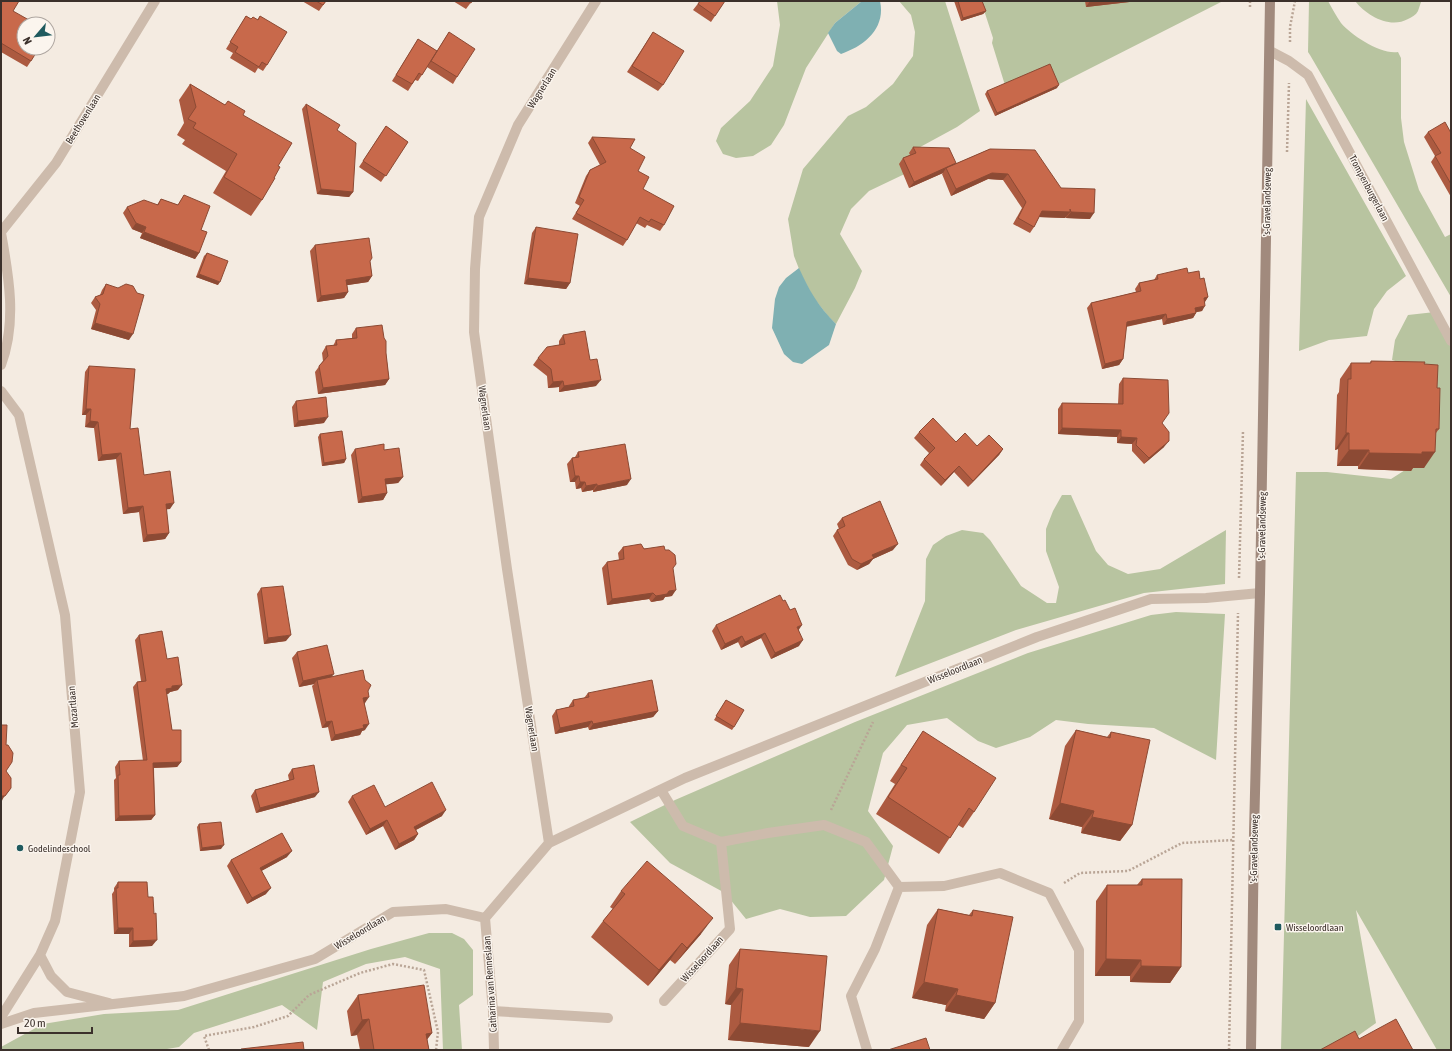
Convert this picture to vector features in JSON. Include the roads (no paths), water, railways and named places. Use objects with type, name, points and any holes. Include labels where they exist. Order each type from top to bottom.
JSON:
[{"type":"street","name":"Beethovenlaan","points":[[1,365],[4,357],[11,319],[8,271],[1,232],[56,162],[155,1]]},
{"type":"street","name":"Wagnerlaan","points":[[549,843],[507,569],[474,332],[475,269],[479,217],[518,125],[596,1]]},
{"type":"street","name":"'s-Gravelandseweg","points":[[1251,1050],[1270,1]]},
{"type":"street","name":"Trompenburgerlaan","points":[[1270,51],[1289,61],[1308,75],[1451,341]]},
{"type":"street","name":"Mozartlaan","points":[[1,391],[19,415],[65,615],[80,792],[55,921],[40,955],[1,1017]]},
{"type":"street","name":"Wisseloordlaan","points":[[1,1024],[34,1013],[184,996],[315,959],[393,912],[446,909],[485,918],[549,843],[685,778],[1037,637],[1151,599],[1206,598],[1260,594]]},
{"type":"street","points":[[661,790],[684,826],[721,842],[768,833],[824,825],[866,842],[899,887]]},
{"type":"street","name":"Wisseloordlaan","points":[[664,1001],[730,929],[721,842]]},
{"type":"street","points":[[899,887],[944,886],[1000,873],[1049,893],[1079,950],[1079,1021],[1062,1050]]},
{"type":"street","points":[[867,1050],[851,996],[875,949],[899,887]]},
{"type":"street","name":"Catharina van Renneslaan","points":[[485,918],[493,1011],[494,1050]]},
{"type":"street","name":"Wisseloordlaan","points":[[40,955],[51,976],[67,992],[114,1004]]},
{"type":"street","points":[[493,1011],[608,1018]]},
{"type":"water","points":[[862,1],[880,1],[880,20],[877,28],[865,41],[850,51],[841,54],[837,51],[828,33],[835,23]]},
{"type":"water","points":[[799,268],[814,298],[836,324],[829,345],[802,364],[793,362],[784,354],[772,328],[775,299],[779,287],[786,278]]},
{"type":"place","name":"Godelindeschool","points":[[20,848]]},
{"type":"place","name":"Wisseloordlaan","points":[[1278,927]]}]
